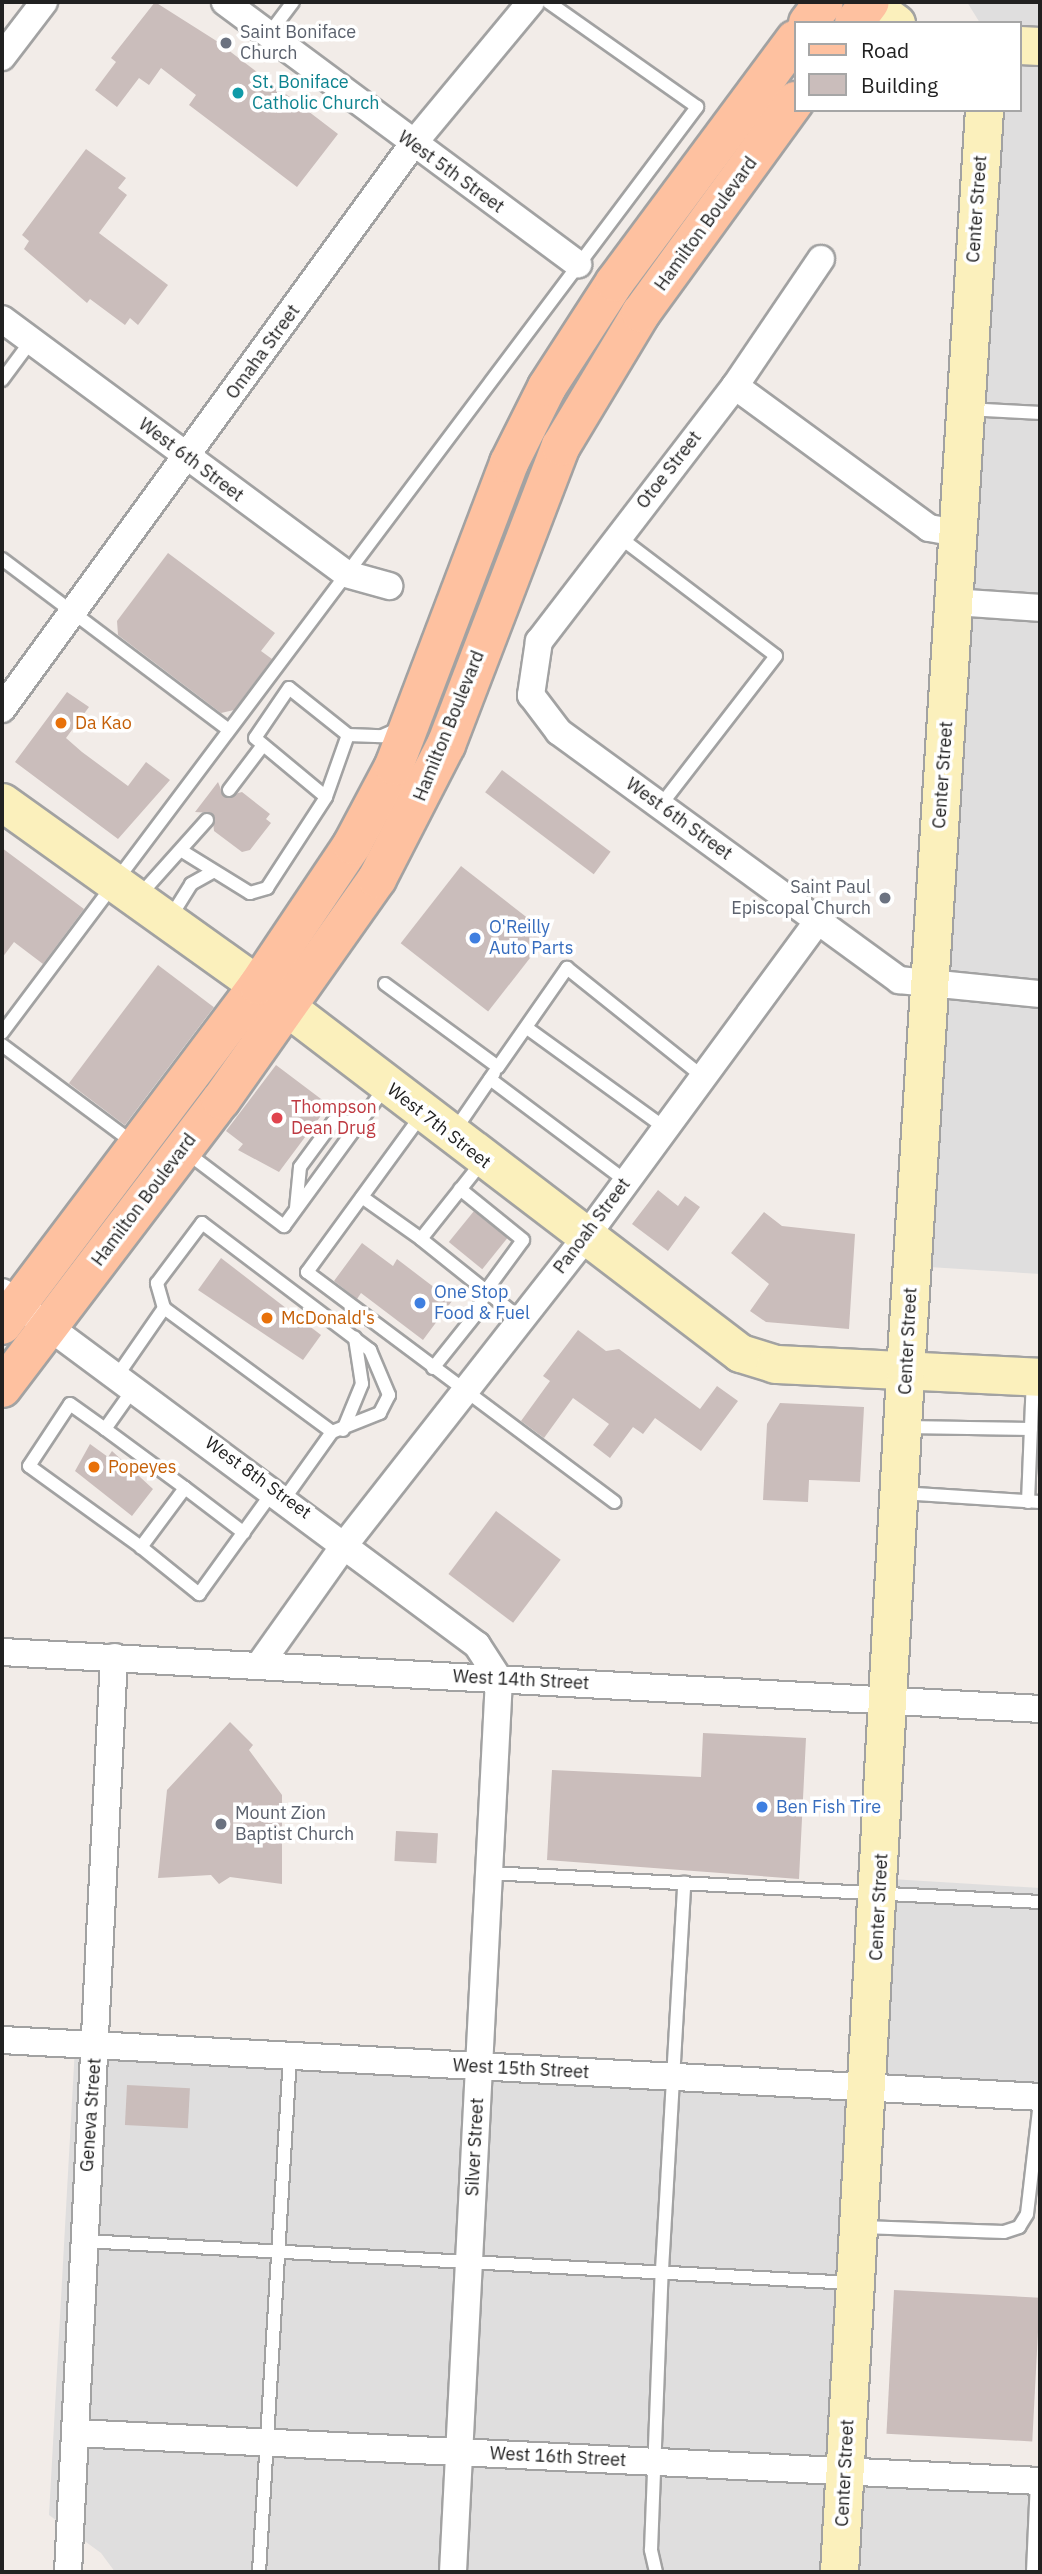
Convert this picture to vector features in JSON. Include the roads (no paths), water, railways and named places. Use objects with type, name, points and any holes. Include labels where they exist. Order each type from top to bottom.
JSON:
[{"type":"main road","points":[[810,21],[824,2]]},
{"type":"main road","name":"Hamilton Boulevard","points":[[2,1388],[17,1312],[135,1144],[258,985],[352,845],[410,724],[509,463],[547,387],[615,282],[794,41]]},
{"type":"main road","points":[[1021,45],[1040,46]]},
{"type":"main road","name":"Hamilton Boulevard","points":[[17,1312],[183,1150],[288,1008],[377,879],[425,789],[539,494],[599,376],[794,102]]},
{"type":"main road","name":"Center Street","points":[[839,2572],[880,1894],[905,1372],[984,112]]},
{"type":"main road","name":"West 7th Street","points":[[2,802],[258,985],[585,1238],[757,1362],[1037,1377]]},
{"type":"street","points":[[2,57],[44,2]]},
{"type":"street","name":"West 5th Street","points":[[225,2],[578,264]]},
{"type":"street","name":"Omaha Street","points":[[2,709],[413,144],[531,2]]},
{"type":"street","name":"Otoe Street","points":[[531,685],[539,641],[735,386],[821,259]]},
{"type":"street","name":"West 6th Street","points":[[2,318],[346,574],[389,586]]},
{"type":"street","points":[[735,386],[929,528],[956,533]]},
{"type":"street","points":[[953,602],[1040,608]]},
{"type":"street","name":"West 6th Street","points":[[531,685],[536,707],[559,732],[899,980],[929,987],[1040,994]]},
{"type":"street","name":"Panoah Street","points":[[260,1664],[346,1543],[585,1238],[819,920]]},
{"type":"street","name":"West 8th Street","points":[[17,1312],[125,1382],[346,1543],[477,1644],[499,1679]]},
{"type":"street","name":"West 14th Street","points":[[2,1652],[260,1664],[1040,1709]]},
{"type":"street","name":"Geneva Street","points":[[69,2563],[114,1657]]},
{"type":"street","name":"Silver Street","points":[[453,2572],[499,1679]]},
{"type":"street","name":"West 15th Street","points":[[2,2040],[1040,2099]]},
{"type":"street","name":"West 16th Street","points":[[75,2433],[1039,2481]]},
{"type":"lane","points":[[268,36],[293,2]]},
{"type":"lane","points":[[2,1034],[125,891],[228,729],[697,107],[548,2]]},
{"type":"lane","points":[[2,380],[32,341]]},
{"type":"lane","points":[[964,409],[1040,413]]},
{"type":"lane","points":[[618,536],[776,656],[661,805]]},
{"type":"lane","points":[[2,559],[228,729]]},
{"type":"lane","points":[[326,797],[255,738],[289,688],[348,735],[382,736],[410,724]]},
{"type":"lane","points":[[182,851],[211,873],[250,893],[267,888],[326,797],[348,735]]},
{"type":"lane","points":[[229,790],[263,745]]},
{"type":"lane","points":[[125,891],[182,851],[207,820]]},
{"type":"lane","points":[[167,921],[191,884],[211,873]]},
{"type":"lane","points":[[451,1136],[567,968],[702,1076]]},
{"type":"lane","points":[[385,984],[498,1067]]},
{"type":"lane","points":[[527,1028],[664,1128]]},
{"type":"lane","points":[[2,1045],[135,1144]]},
{"type":"lane","points":[[490,1079],[626,1181]]},
{"type":"lane","points":[[183,1150],[284,1226],[387,1085]]},
{"type":"lane","points":[[423,1113],[307,1272],[615,1502]]},
{"type":"lane","points":[[296,1209],[300,1167],[333,1122],[359,1121]]},
{"type":"lane","points":[[421,1239],[483,1160]]},
{"type":"lane","points":[[433,1368],[477,1313],[485,1292],[523,1240],[460,1189]]},
{"type":"lane","points":[[362,1197],[421,1239],[521,1319]]},
{"type":"lane","points":[[202,1223],[355,1338],[382,1369],[389,1395],[380,1413],[337,1431],[164,1308],[157,1283],[202,1223]]},
{"type":"lane","points":[[457,1268],[467,1256]]},
{"type":"lane","points":[[105,1429],[125,1382],[164,1308]]},
{"type":"lane","points":[[244,1533],[70,1404],[29,1466],[141,1547],[199,1594],[244,1533],[337,1431],[362,1384],[355,1338]]},
{"type":"lane","points":[[899,1493],[1034,1502],[1031,1429],[1037,1377]]},
{"type":"lane","points":[[904,1426],[1031,1429]]},
{"type":"lane","points":[[141,1547],[184,1488]]},
{"type":"lane","points":[[489,1873],[1040,1902]]},
{"type":"lane","points":[[656,2572],[651,2550],[654,2462],[684,1883]]},
{"type":"lane","points":[[259,2572],[282,2250],[290,2056]]},
{"type":"lane","points":[[860,2227],[1003,2232],[1018,2227],[1027,2214],[1040,2099]]},
{"type":"lane","points":[[84,2241],[470,2258],[857,2283]]},
{"type":"lane","points":[[1033,2572],[1039,2481]]},
{"type":"place","name":"Saint Boniface Church","points":[[226,43]]},
{"type":"place","name":"St. Boniface Catholic Church","points":[[238,93]]},
{"type":"place","name":"Da Kao","points":[[61,723]]},
{"type":"place","name":"Saint Paul Episcopal Church","points":[[885,898]]},
{"type":"place","name":"O'Reilly Auto Parts","points":[[475,938]]},
{"type":"place","name":"Thompson Dean Drug","points":[[277,1118]]},
{"type":"place","name":"One Stop Food & Fuel","points":[[420,1303]]},
{"type":"place","name":"McDonald's","points":[[267,1318]]},
{"type":"place","name":"Popeyes","points":[[94,1467]]},
{"type":"place","name":"Ben Fish Tire","points":[[762,1807]]},
{"type":"place","name":"Mount Zion Baptist Church","points":[[221,1824]]}]
